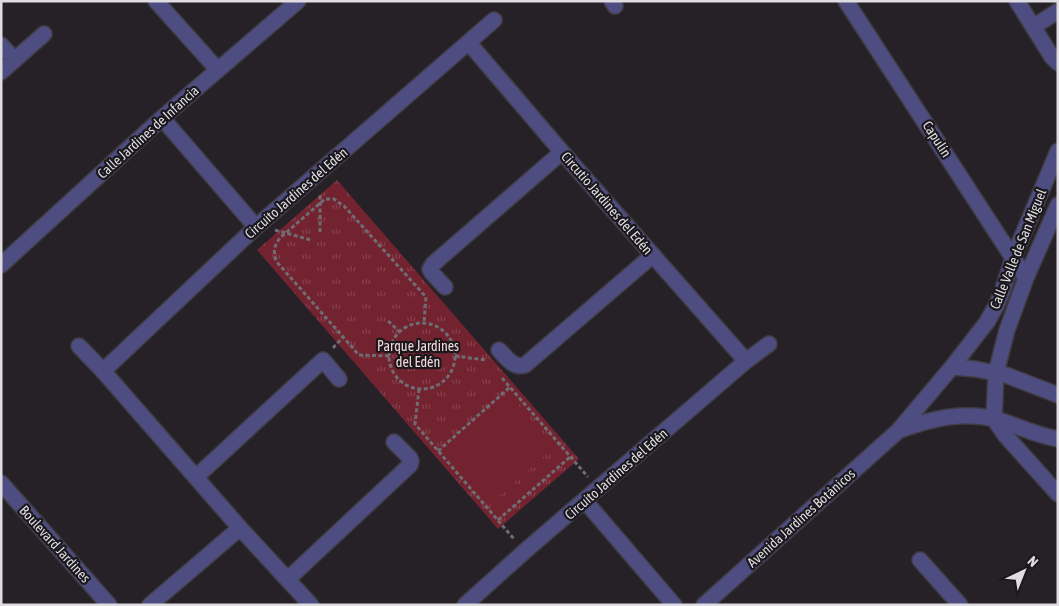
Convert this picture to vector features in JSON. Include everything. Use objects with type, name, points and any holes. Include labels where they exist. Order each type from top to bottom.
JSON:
[{"type":"street","points":[[156,1],[218,70]]},
{"type":"street","name":"Calle Jardines de Infancia","points":[[1,265],[162,118],[298,1]]},
{"type":"street","points":[[1017,1],[1052,57],[1058,63]]},
{"type":"street","name":"Capulín","points":[[851,3],[1026,278]]},
{"type":"street","points":[[1033,28],[1058,11]]},
{"type":"street","name":"Circuito Jardines del Edén","points":[[103,371],[256,226],[494,20]]},
{"type":"street","points":[[1,72],[44,34]]},
{"type":"street","name":"Circutio Jardines del Edén","points":[[468,44],[746,361]]},
{"type":"street","points":[[1,45],[15,60]]},
{"type":"street","points":[[162,118],[256,226]]},
{"type":"street","name":"Calle Valle de San Miguel","points":[[952,367],[987,322],[1002,292],[1058,151]]},
{"type":"street","points":[[444,287],[430,269],[433,264],[562,152]]},
{"type":"street","name":"Calle Valle de San Miguel","points":[[994,419],[996,373],[1007,330],[1026,278],[1058,205]]},
{"type":"street","points":[[499,350],[515,366],[525,365],[653,255]]},
{"type":"street","points":[[987,322],[1007,330]]},
{"type":"street","name":"Circuito Jardines del Edén","points":[[465,605],[746,361],[769,344]]},
{"type":"street","points":[[79,346],[240,528],[311,605]]},
{"type":"street","points":[[196,477],[323,360],[339,378]]},
{"type":"street","points":[[952,367],[996,373],[1025,381],[1058,394]]},
{"type":"street","name":"Avenida Jardines Botánicos","points":[[704,605],[898,431],[952,367]]},
{"type":"street","name":"Avenida Jardines Botánicos","points":[[898,431],[924,422],[958,415],[994,419],[1058,439]]},
{"type":"street","points":[[994,419],[1005,435],[1058,494]]},
{"type":"street","points":[[288,579],[410,465],[410,458],[394,442]]},
{"type":"street","name":"Boulevard Jardines","points":[[1,483],[103,602]]},
{"type":"street","points":[[585,501],[674,605]]},
{"type":"street","points":[[150,605],[240,528]]},
{"type":"street","points":[[920,560],[952,602]]},
{"type":"path","points":[[320,232],[321,171]]},
{"type":"path","points":[[389,356],[359,355],[276,261],[275,244],[286,233],[325,199],[334,199],[344,206],[426,298],[424,323]]},
{"type":"path","points":[[256,226],[311,240]]},
{"type":"path","points":[[388,321],[399,331]]},
{"type":"path","points":[[424,323],[440,328],[448,336],[453,345],[455,356],[453,367],[440,384],[430,388],[419,389],[409,386],[393,372],[389,362],[389,350],[392,340],[399,331],[408,325],[424,323]]},
{"type":"path","points":[[455,356],[486,359],[492,366]]},
{"type":"path","points":[[498,373],[599,489]]},
{"type":"path","points":[[438,451],[510,387]]},
{"type":"path","points":[[419,389],[415,424],[525,551]]},
{"type":"path","points":[[498,520],[570,456]]},
{"type":"green space","name":"Parque Jardines del Edén","points":[[337,180],[579,459],[498,529],[257,250]]},
{"type":"green space","points":[[514,401],[555,447],[491,503],[451,457]]}]
